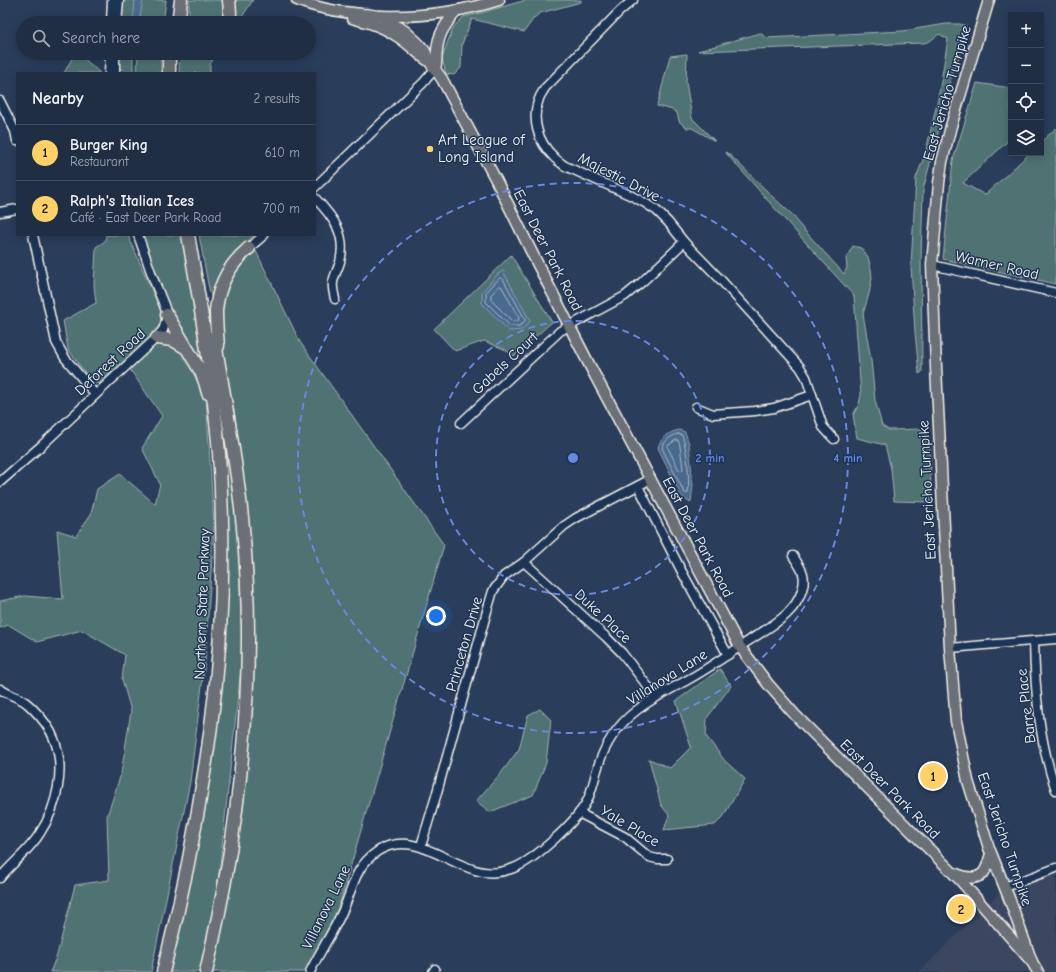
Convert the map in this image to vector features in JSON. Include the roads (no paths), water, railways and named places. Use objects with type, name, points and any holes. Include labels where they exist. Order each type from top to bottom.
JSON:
[{"type":"highway","points":[[171,16],[173,0]]},
{"type":"highway","points":[[179,16],[182,0]]},
{"type":"highway","points":[[182,0],[183,16]]},
{"type":"highway","points":[[229,0],[229,16]]},
{"type":"highway","points":[[169,60],[169,72]]},
{"type":"highway","points":[[177,60],[177,72]]},
{"type":"highway","name":"Northern State Parkway","points":[[163,972],[178,911],[206,766],[218,662],[221,600],[219,455],[214,399],[188,236]]},
{"type":"highway","points":[[196,236],[234,455],[243,529],[247,592],[247,654],[243,732],[237,800],[229,855],[206,972]]},
{"type":"highway","points":[[219,363],[216,316],[218,297],[222,284],[229,272],[240,256],[249,248]]},
{"type":"highway","points":[[167,316],[186,347],[208,389],[212,427],[219,455]]},
{"type":"highway","points":[[156,338],[172,340],[186,347]]},
{"type":"main road","points":[[297,0],[324,9],[380,16],[425,14],[458,10],[494,2]]},
{"type":"main road","name":"East Jericho Turnpike","points":[[989,0],[950,126],[942,162],[932,265],[950,648],[956,721],[968,781],[991,854],[1005,887],[1032,962],[1038,972]]},
{"type":"main road","points":[[442,32],[463,15],[494,2]]},
{"type":"main road","name":"East Deer Park Road","points":[[324,9],[367,22],[386,30],[404,41],[432,65]]},
{"type":"main road","points":[[432,65],[437,64],[438,42],[442,32],[447,23],[458,10]]},
{"type":"main road","name":"East Deer Park Road","points":[[380,16],[405,31],[418,43],[425,51],[432,65],[442,79],[496,180],[569,326],[740,647],[768,684],[795,715],[951,871],[1032,962]]},
{"type":"main road","points":[[951,871],[961,876],[979,876],[984,873],[991,854]]},
{"type":"street","points":[[111,16],[112,0]]},
{"type":"street","points":[[118,16],[119,0]]},
{"type":"street","name":"Majestic Drive","points":[[632,0],[545,88],[536,108],[536,121],[539,134],[545,147],[553,157],[565,166],[645,203],[657,211],[668,222],[684,242],[720,279],[800,367],[806,377],[823,427],[834,439]]},
{"type":"street","points":[[109,72],[110,60]]},
{"type":"street","points":[[115,72],[116,60]]},
{"type":"street","points":[[316,186],[423,82],[432,65]]},
{"type":"street","points":[[0,101],[16,136]]},
{"type":"street","points":[[316,199],[335,222],[340,234],[342,248],[338,271],[333,283],[335,299]]},
{"type":"street","points":[[0,212],[16,208]]},
{"type":"street","points":[[33,236],[56,342],[65,358],[95,394]]},
{"type":"street","points":[[138,236],[148,267],[167,316]]},
{"type":"street","points":[[249,248],[263,236]]},
{"type":"street","name":"Gabels Court","points":[[461,423],[560,331],[625,296],[684,242]]},
{"type":"street","name":"Warner Road","points":[[932,265],[1056,293]]},
{"type":"street","name":"Deforest Road","points":[[0,482],[41,446],[156,338],[164,327],[167,316]]},
{"type":"street","points":[[696,407],[713,414],[755,411],[774,408],[812,395]]},
{"type":"street","name":"Princeton Drive","points":[[421,846],[486,611],[493,591],[504,576],[524,562],[564,526],[576,518],[651,479]]},
{"type":"street","points":[[638,486],[728,656]]},
{"type":"street","name":"Villanova Lane","points":[[310,972],[343,910],[361,866],[379,850],[390,846],[411,844],[421,846],[476,871],[486,872],[498,872],[511,869],[523,864],[535,856],[580,813],[590,793],[603,752],[611,736],[624,721],[656,697],[692,678],[728,656],[785,616],[795,605],[802,592],[804,576],[802,569],[793,556]]},
{"type":"street","name":"Duke Place","points":[[524,562],[622,653],[656,697]]},
{"type":"street","points":[[950,648],[1056,639]]},
{"type":"street","name":"Barre Place","points":[[1034,641],[1036,693],[1041,734],[1056,790]]},
{"type":"street","points":[[0,689],[22,700],[34,710],[48,727],[55,740],[59,771],[58,788],[54,804],[40,833],[31,845],[0,878]]},
{"type":"street","name":"Yale Place","points":[[580,813],[625,837],[649,857],[667,860]]},
{"type":"street","points":[[1005,887],[1056,868]]},
{"type":"water","points":[[135,0],[143,0],[140,16],[134,16]]},
{"type":"water","points":[[503,271],[530,321],[522,330],[509,331],[482,303],[482,292],[498,274]]},
{"type":"water","points":[[679,430],[685,432],[689,444],[693,485],[691,502],[687,501],[681,495],[658,448],[661,441],[666,436]]},
{"type":"place","name":"Art League of Long Island","points":[[430,149]]},
{"type":"place","name":"Burger King","points":[[933,776]]},
{"type":"place","name":"Ralph's Italian Ices","points":[[961,909]]}]
